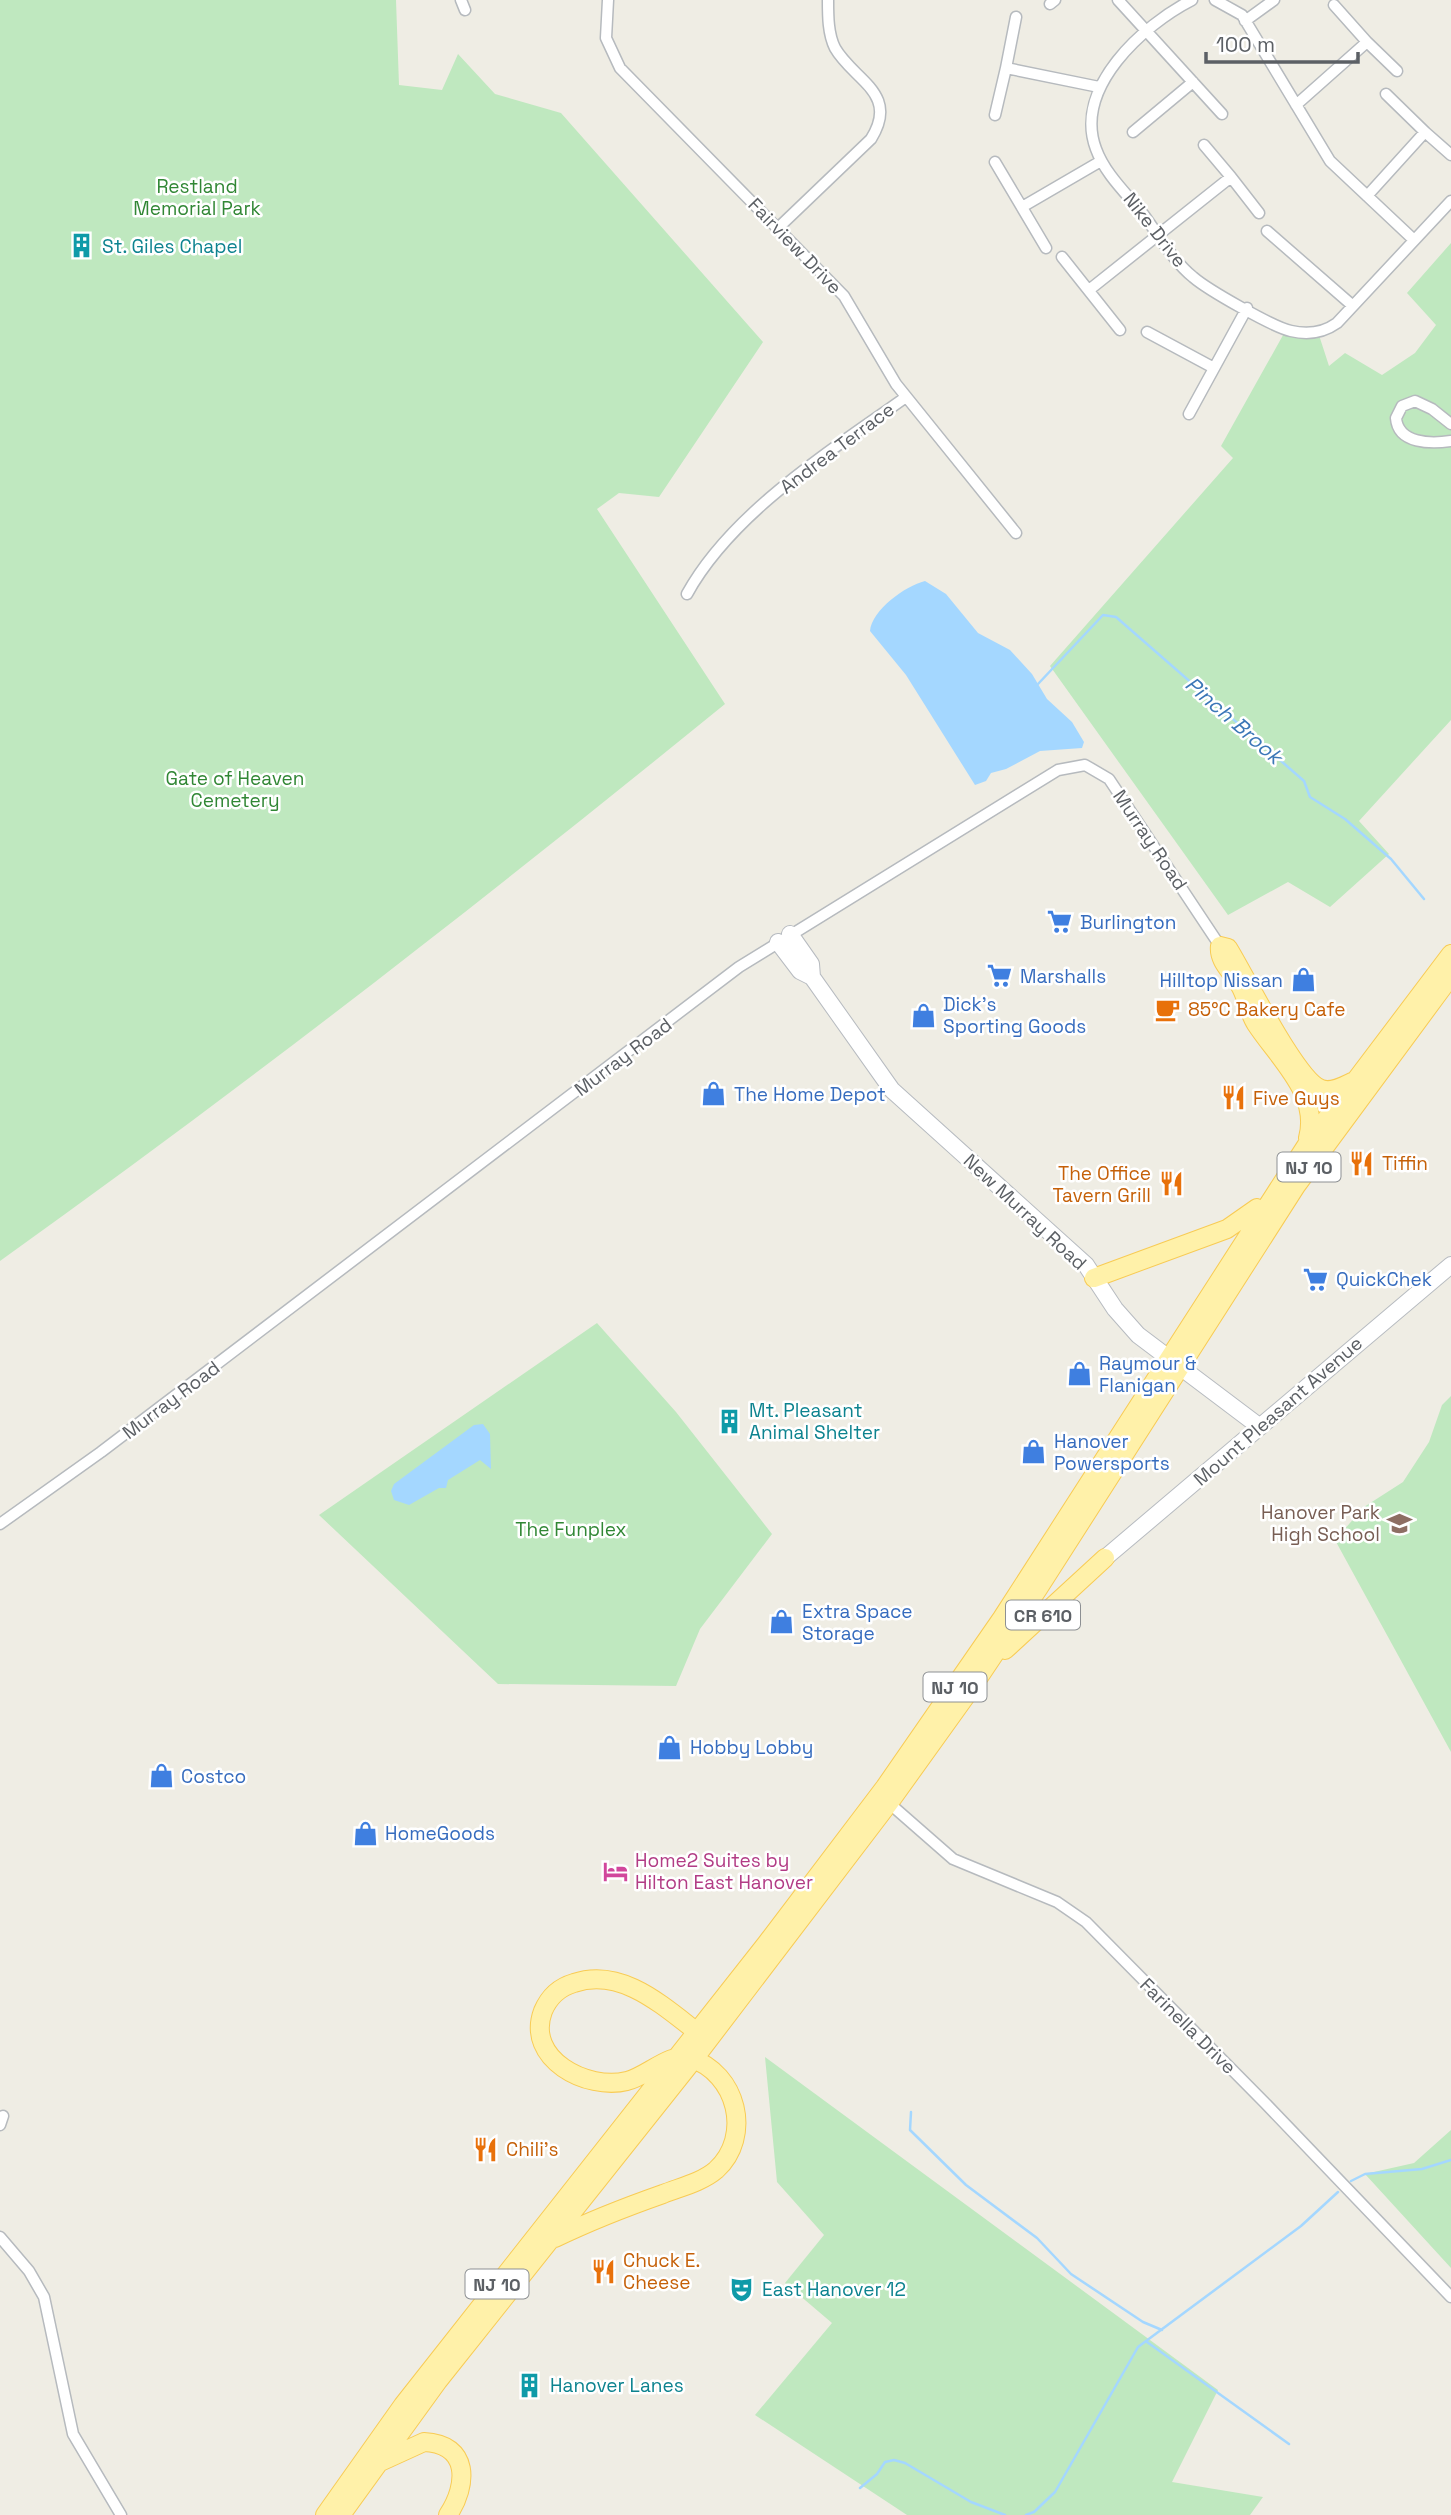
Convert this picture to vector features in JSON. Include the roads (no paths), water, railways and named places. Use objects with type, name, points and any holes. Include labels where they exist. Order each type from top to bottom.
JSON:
[{"type":"main road","points":[[1306,1146],[1312,1120],[1308,1100],[1254,1021],[1241,986],[1220,956],[1220,946],[1228,948],[1248,979],[1266,1016],[1311,1082],[1324,1090],[1331,1090],[1352,1082]]},
{"type":"main road","name":"NJ 10","points":[[325,2515],[403,2404],[675,2058],[702,2036],[890,1803],[982,1672],[1174,1362],[1281,1182],[1352,1082],[1451,954]]},
{"type":"main road","name":"NJ 10","points":[[341,2515],[438,2381],[694,2059],[702,2036],[952,1692],[1296,1185],[1451,976]]},
{"type":"main road","points":[[1094,1278],[1240,1222],[1281,1182]]},
{"type":"main road","name":"CR 610","points":[[982,1672],[1105,1559]]},
{"type":"main road","points":[[551,2240],[589,2221],[701,2180],[726,2159],[732,2148],[737,2125],[734,2101],[721,2080],[694,2059],[675,2058],[624,2082],[583,2078],[560,2066],[545,2047],[540,2028],[542,2015],[552,1997],[569,1984],[582,1980],[610,1979],[646,1994],[702,2036]]},
{"type":"main road","points":[[377,2464],[424,2442],[448,2449],[459,2463],[463,2480],[460,2493],[448,2515]]},
{"type":"street","name":"Fairview Drive","points":[[608,0],[606,37],[620,68],[844,296],[884,367],[1016,533]]},
{"type":"street","points":[[778,228],[871,139],[877,126],[879,106],[876,92],[843,60],[834,46],[828,0]]},
{"type":"street","points":[[1118,0],[1222,114]]},
{"type":"street","name":"Nike Drive","points":[[1192,0],[1147,33],[1115,63],[1099,87],[1091,119],[1094,142],[1101,161],[1194,278],[1286,330],[1306,333],[1330,328],[1451,201]]},
{"type":"street","points":[[1215,0],[1238,11],[1330,161],[1414,240]]},
{"type":"street","points":[[1245,21],[1273,0]]},
{"type":"street","points":[[1334,5],[1397,71]]},
{"type":"street","points":[[995,115],[1016,17]]},
{"type":"street","points":[[1296,105],[1367,41]]},
{"type":"street","points":[[1006,68],[1099,87]]},
{"type":"street","points":[[1133,132],[1193,82]]},
{"type":"street","points":[[1386,94],[1451,155]]},
{"type":"street","points":[[1367,196],[1425,132]]},
{"type":"street","points":[[1204,145],[1259,214]]},
{"type":"street","points":[[1022,207],[1101,161]]},
{"type":"street","points":[[995,162],[1046,248]]},
{"type":"street","points":[[1089,290],[1231,177]]},
{"type":"street","points":[[1268,230],[1353,306]]},
{"type":"street","points":[[1062,257],[1120,330]]},
{"type":"street","points":[[1189,414],[1247,308]]},
{"type":"street","points":[[1147,332],[1214,368]]},
{"type":"street","name":"Andrea Terrace","points":[[687,594],[703,565],[786,483],[906,397]]},
{"type":"street","points":[[1451,424],[1432,409],[1415,401],[1402,406],[1396,418],[1400,431],[1411,439],[1451,441]]},
{"type":"street","name":"Murray Road","points":[[0,1524],[101,1452],[739,967],[1058,769],[1078,765],[1091,768],[1109,779],[1220,946]]},
{"type":"street","name":"New Murray Road","points":[[784,938],[800,971],[812,976],[892,1090],[1078,1257],[1132,1329],[1260,1427]]},
{"type":"street","name":"Mount Pleasant Avenue","points":[[1105,1559],[1451,1265]]},
{"type":"street","name":"Farinella Drive","points":[[890,1803],[953,1859],[1057,1902],[1086,1922],[1451,2297]]},
{"type":"street","points":[[0,2238],[29,2271],[44,2297],[73,2434],[121,2515]]},
{"type":"water","points":[[925,581],[946,594],[978,633],[1010,650],[1032,674],[1047,699],[1072,722],[1084,742],[1082,748],[1040,751],[1006,769],[991,773],[986,781],[975,785],[906,675],[870,631],[883,607],[908,588]]},
{"type":"water","points":[[483,1424],[490,1434],[491,1469],[480,1460],[448,1480],[446,1488],[439,1488],[409,1505],[394,1500],[391,1491],[394,1484],[474,1425]]},
{"type":"waterway","name":"Pinch Brook","points":[[1038,684],[1103,615],[1116,617],[1304,781],[1310,797],[1345,819],[1391,859],[1424,899]]},
{"type":"waterway","points":[[911,2112],[910,2130],[966,2185],[1037,2238],[1071,2274],[1143,2322],[1162,2330]]},
{"type":"waterway","points":[[1351,2181],[1365,2174],[1422,2169],[1451,2160]]},
{"type":"waterway","points":[[1026,2515],[1034,2512],[1055,2492],[1138,2347],[1301,2226],[1338,2192]]},
{"type":"waterway","points":[[1147,2342],[1289,2444]]},
{"type":"waterway","points":[[860,2488],[877,2474],[885,2462],[894,2460],[905,2463],[971,2502],[1005,2515]]},
{"type":"place","name":"St. Giles Chapel","points":[[82,246]]},
{"type":"place","name":"Burlington","points":[[1060,922]]},
{"type":"place","name":"Marshalls","points":[[1000,976]]},
{"type":"place","name":"Hilltop Nissan","points":[[1303,980]]},
{"type":"place","name":"85°C Bakery Cafe","points":[[1168,1009]]},
{"type":"place","name":"Dick's Sporting Goods","points":[[923,1015]]},
{"type":"place","name":"The Home Depot","points":[[714,1094]]},
{"type":"place","name":"Five Guys","points":[[1233,1098]]},
{"type":"place","name":"Tiffin","points":[[1362,1163]]},
{"type":"place","name":"The Office Tavern Grill","points":[[1171,1184]]},
{"type":"place","name":"QuickChek","points":[[1316,1279]]},
{"type":"place","name":"Raymour & Flanigan","points":[[1079,1374]]},
{"type":"place","name":"Mt. Pleasant Animal Shelter","points":[[729,1421]]},
{"type":"place","name":"Hanover Powersports","points":[[1034,1452]]},
{"type":"place","name":"Hanover Park High School","points":[[1400,1523]]},
{"type":"place","name":"Extra Space Storage","points":[[782,1622]]},
{"type":"place","name":"Hobby Lobby","points":[[670,1747]]},
{"type":"place","name":"Costco","points":[[161,1776]]},
{"type":"place","name":"HomeGoods","points":[[365,1833]]},
{"type":"place","name":"Home2 Suites by Hilton East Hanover","points":[[615,1871]]},
{"type":"place","name":"Chili's","points":[[486,2149]]},
{"type":"place","name":"Chuck E. Cheese","points":[[603,2271]]},
{"type":"place","name":"East Hanover 12","points":[[742,2289]]},
{"type":"place","name":"Hanover Lanes","points":[[530,2385]]},
{"type":"park label","name":"Restland Memorial Park","points":[[197,197]]},
{"type":"park label","name":"Gate of Heaven Cemetery","points":[[235,789]]},
{"type":"park label","name":"The Funplex","points":[[571,1529]]}]
